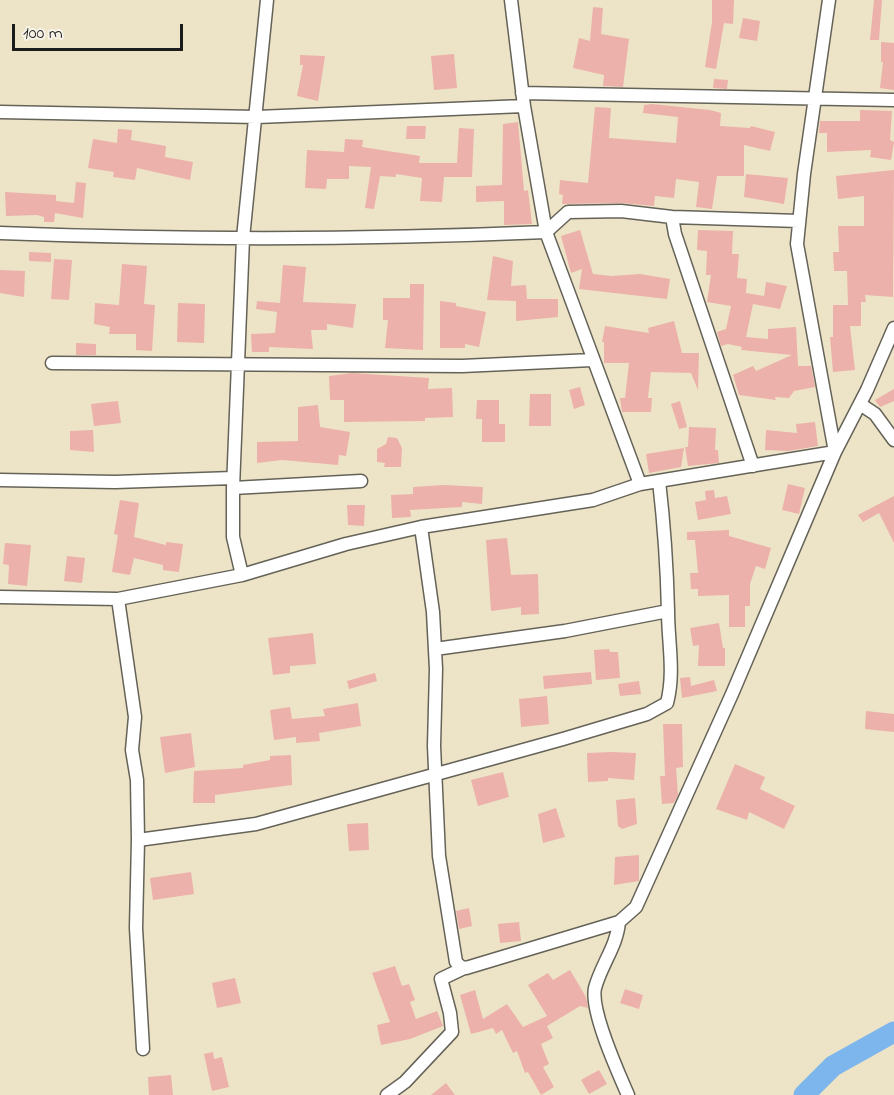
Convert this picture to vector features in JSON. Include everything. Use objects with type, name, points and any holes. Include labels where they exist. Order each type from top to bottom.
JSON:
[{"type":"street","points":[[242,575],[233,537],[233,483],[243,238],[267,0]]},
{"type":"street","points":[[511,0],[522,93],[546,232],[640,484]]},
{"type":"street","points":[[829,0],[814,100],[797,244],[835,452]]},
{"type":"street","points":[[522,93],[894,100]]},
{"type":"street","points":[[0,112],[257,117],[524,106]]},
{"type":"street","points":[[0,233],[243,238],[441,236],[546,232],[568,212],[621,211],[672,217],[800,221]]},
{"type":"street","points":[[672,217],[675,234],[753,465]]},
{"type":"street","points":[[387,1095],[405,1082],[452,1032],[450,1013],[441,979],[464,968],[619,922],[636,908],[835,452],[860,404],[894,328]]},
{"type":"street","points":[[52,363],[462,366],[592,360]]},
{"type":"street","points":[[860,404],[875,414],[894,440]]},
{"type":"street","points":[[0,597],[118,599],[242,575],[346,544],[421,527],[593,500],[640,484],[835,452]]},
{"type":"street","points":[[0,480],[233,483],[361,481]]},
{"type":"street","points":[[138,840],[256,824],[647,714],[667,703],[673,681],[668,577],[659,481]]},
{"type":"street","points":[[421,527],[433,612],[435,774],[439,856],[456,962],[464,968]]},
{"type":"street","points":[[118,599],[135,717],[132,750],[137,780],[136,928],[143,1049]]},
{"type":"street","points":[[435,650],[565,631],[668,611]]},
{"type":"street","points":[[619,922],[618,935],[594,990],[602,1032],[628,1095]]},
{"type":"building","points":[[712,0],[734,0],[733,24],[724,23],[716,69],[705,67],[712,22]]},
{"type":"building","points":[[874,0],[882,0],[879,40],[870,40]]},
{"type":"building","points":[[593,7],[603,8],[601,34],[629,39],[623,87],[603,86],[604,75],[573,68],[579,38],[590,41]]},
{"type":"building","points":[[743,18],[760,21],[757,41],[739,38]]},
{"type":"building","points":[[881,42],[894,43],[894,90],[880,88],[883,62],[881,62]]},
{"type":"building","points":[[454,54],[457,88],[434,90],[431,56]]},
{"type":"building","points":[[300,55],[325,56],[318,101],[297,96],[303,65],[300,65]]},
{"type":"building","points":[[714,79],[728,80],[727,89],[713,88]]},
{"type":"building","points":[[644,105],[710,110],[721,113],[720,126],[750,128],[751,126],[775,132],[770,151],[744,145],[744,176],[717,176],[712,209],[696,207],[699,182],[676,179],[674,198],[655,196],[654,206],[621,203],[562,204],[563,195],[559,194],[560,180],[588,183],[595,107],[611,108],[609,138],[676,143],[678,117],[643,113]]},
{"type":"building","points":[[860,110],[892,111],[890,140],[894,142],[891,160],[870,157],[871,150],[827,152],[827,133],[819,133],[820,121],[860,121]]},
{"type":"building","points":[[518,122],[524,191],[528,190],[532,224],[504,225],[504,201],[476,202],[476,186],[502,185],[503,124]]},
{"type":"building","points":[[407,126],[426,126],[425,139],[406,139]]},
{"type":"building","points":[[459,128],[474,129],[472,177],[444,177],[442,202],[420,201],[422,178],[396,174],[396,177],[380,176],[374,209],[365,208],[371,167],[349,166],[349,179],[327,179],[326,189],[305,188],[307,150],[344,152],[345,139],[363,140],[362,147],[420,156],[419,163],[457,163]]},
{"type":"building","points":[[118,129],[132,130],[131,140],[166,146],[165,157],[193,162],[190,180],[137,168],[135,180],[113,177],[114,172],[88,168],[93,139],[117,143]]},
{"type":"building","points":[[894,170],[893,297],[865,295],[866,302],[861,302],[861,326],[850,326],[855,370],[833,372],[830,337],[833,337],[833,305],[848,305],[847,271],[834,271],[833,252],[839,252],[838,226],[864,226],[864,196],[838,199],[836,176]]},
{"type":"building","points":[[746,174],[788,178],[784,204],[744,197]]},
{"type":"building","points":[[76,182],[86,183],[83,218],[55,213],[54,222],[44,222],[44,217],[37,215],[6,216],[5,192],[56,195],[56,201],[74,203]]},
{"type":"building","points":[[580,230],[593,274],[612,276],[640,274],[670,279],[667,299],[579,289],[582,269],[571,273],[561,236]]},
{"type":"building","points":[[698,230],[733,231],[732,254],[739,254],[737,278],[747,279],[746,293],[764,296],[766,282],[787,286],[780,309],[753,304],[746,337],[768,339],[768,329],[796,327],[798,366],[811,366],[815,387],[794,391],[789,398],[775,397],[776,400],[739,395],[733,375],[753,366],[756,371],[792,355],[741,350],[742,347],[728,344],[721,346],[717,332],[726,329],[731,306],[707,302],[711,275],[706,275],[707,251],[697,250]]},
{"type":"building","points":[[29,252],[51,253],[51,262],[29,261]]},
{"type":"building","points":[[493,256],[513,261],[511,286],[526,285],[527,299],[558,299],[558,317],[516,321],[516,301],[487,300]]},
{"type":"building","points":[[54,259],[72,260],[69,300],[51,299]]},
{"type":"building","points":[[122,264],[147,266],[144,304],[155,305],[152,351],[136,350],[136,334],[109,334],[110,327],[94,324],[95,303],[119,305]]},
{"type":"building","points":[[283,265],[306,267],[303,302],[356,304],[353,328],[327,324],[327,330],[311,330],[313,349],[269,347],[269,352],[252,352],[251,334],[275,333],[277,312],[256,309],[257,301],[280,303]]},
{"type":"building","points":[[0,270],[25,271],[24,297],[0,293]]},
{"type":"building","points":[[410,284],[424,284],[423,350],[385,348],[388,320],[383,320],[383,298],[410,298]]},
{"type":"building","points":[[440,301],[486,312],[479,347],[465,344],[465,348],[440,348]]},
{"type":"building","points":[[178,303],[205,304],[204,343],[177,342]]},
{"type":"building","points":[[674,321],[682,353],[699,353],[698,390],[691,373],[651,372],[648,398],[652,398],[651,412],[622,412],[620,398],[625,398],[629,363],[604,363],[604,342],[602,342],[605,326],[649,333],[648,328]]},
{"type":"building","points":[[76,343],[96,344],[96,355],[76,355]]},
{"type":"building","points":[[352,373],[429,378],[428,389],[452,388],[453,417],[425,418],[425,421],[344,422],[344,400],[330,400],[329,376]]},
{"type":"building","points":[[580,387],[585,405],[574,409],[569,390]]},
{"type":"building","points":[[894,389],[894,401],[880,407],[875,400]]},
{"type":"building","points":[[530,394],[551,394],[551,426],[529,426]]},
{"type":"building","points":[[477,400],[499,400],[499,424],[505,424],[505,442],[482,442],[482,419],[476,419]]},
{"type":"building","points":[[118,401],[121,423],[94,426],[91,404]]},
{"type":"building","points":[[680,401],[687,427],[679,429],[671,404]]},
{"type":"building","points":[[318,405],[320,427],[350,432],[346,456],[339,455],[338,465],[282,460],[257,463],[257,442],[298,441],[298,407]]},
{"type":"building","points":[[815,422],[818,446],[788,451],[765,450],[766,430],[797,433],[796,424]]},
{"type":"building","points":[[689,427],[716,428],[715,450],[718,450],[719,463],[688,466],[685,447],[688,447]]},
{"type":"building","points":[[93,430],[94,452],[70,450],[70,431]]},
{"type":"building","points":[[388,437],[397,438],[402,448],[401,467],[384,467],[385,463],[377,462],[377,449],[386,444]]},
{"type":"building","points":[[684,448],[681,467],[649,473],[646,454]]},
{"type":"building","points":[[788,484],[805,488],[799,514],[782,510]]},
{"type":"building","points":[[444,485],[483,487],[482,504],[462,502],[462,507],[410,510],[411,517],[392,518],[391,495],[413,494],[413,487]]},
{"type":"building","points":[[714,490],[715,498],[727,496],[731,514],[698,520],[695,502],[706,500],[705,491]]},
{"type":"building","points":[[894,496],[894,543],[879,513],[863,522],[858,515]]},
{"type":"building","points":[[120,500],[139,503],[134,537],[166,545],[166,542],[183,544],[179,572],[163,570],[163,565],[134,558],[130,575],[112,572],[118,535],[114,534]]},
{"type":"building","points":[[347,505],[365,505],[364,526],[348,525]]},
{"type":"building","points":[[729,530],[729,536],[771,548],[765,569],[756,566],[750,584],[750,606],[745,606],[745,627],[729,627],[729,595],[698,596],[698,589],[691,589],[690,573],[698,573],[695,540],[687,540],[687,532]]},
{"type":"building","points":[[507,538],[511,575],[538,574],[539,614],[521,615],[521,607],[491,611],[486,540]]},
{"type":"building","points":[[5,543],[31,545],[27,586],[8,584],[9,565],[3,564]]},
{"type":"building","points":[[67,556],[85,558],[82,583],[64,581]]},
{"type":"building","points":[[719,623],[723,648],[725,648],[725,666],[698,666],[699,645],[693,646],[690,628]]},
{"type":"building","points":[[313,633],[316,664],[290,666],[290,673],[273,675],[268,638]]},
{"type":"building","points":[[609,649],[610,652],[618,652],[620,678],[596,680],[594,650]]},
{"type":"building","points":[[591,672],[592,684],[544,689],[543,676]]},
{"type":"building","points":[[375,673],[377,681],[349,689],[347,681]]},
{"type":"building","points":[[690,677],[691,686],[714,680],[717,691],[682,698],[680,678]]},
{"type":"building","points":[[639,681],[641,694],[620,696],[618,684]]},
{"type":"building","points":[[547,696],[549,724],[521,727],[519,699]]},
{"type":"building","points":[[358,703],[361,726],[319,733],[320,741],[296,743],[296,737],[274,740],[270,710],[290,707],[292,719],[325,716],[323,709]]},
{"type":"building","points":[[866,711],[894,714],[894,732],[865,729]]},
{"type":"building","points":[[663,724],[682,724],[683,767],[676,768],[678,795],[674,803],[662,804],[660,776],[665,776]]},
{"type":"building","points":[[191,733],[195,767],[165,773],[160,737]]},
{"type":"building","points":[[587,753],[636,753],[634,780],[608,778],[608,781],[588,782]]},
{"type":"building","points":[[291,755],[292,785],[215,795],[215,803],[193,803],[194,771],[243,768],[243,765],[270,760],[270,756]]},
{"type":"building","points":[[735,764],[765,777],[760,789],[795,806],[784,829],[749,812],[747,820],[716,809]]},
{"type":"building","points":[[503,772],[509,797],[478,806],[471,780]]},
{"type":"building","points":[[635,798],[637,824],[622,829],[618,826],[616,800]]},
{"type":"building","points":[[556,808],[565,837],[543,843],[538,814]]},
{"type":"building","points":[[368,823],[369,850],[349,851],[347,824]]},
{"type":"building","points":[[639,855],[639,881],[614,885],[615,857]]},
{"type":"building","points":[[191,872],[194,894],[153,900],[150,878]]},
{"type":"building","points":[[469,908],[472,926],[459,929],[456,911]]},
{"type":"building","points":[[519,922],[521,941],[500,943],[498,924]]},
{"type":"building","points":[[395,966],[402,986],[409,984],[415,1000],[410,1002],[416,1019],[437,1011],[443,1026],[410,1039],[381,1045],[377,1025],[390,1022],[372,973]]},
{"type":"building","points":[[570,970],[586,997],[588,1008],[580,1006],[547,1026],[553,1038],[541,1044],[549,1064],[543,1067],[554,1087],[541,1095],[528,1072],[525,1073],[517,1051],[513,1053],[502,1030],[496,1034],[493,1028],[471,1034],[460,995],[475,990],[483,1019],[507,1004],[523,1027],[547,1016],[528,985],[548,973],[553,980]]},
{"type":"building","points":[[235,978],[241,1003],[217,1008],[212,983]]},
{"type":"building","points":[[625,989],[643,995],[639,1009],[620,1003]]},
{"type":"building","points":[[213,1052],[214,1059],[222,1057],[229,1087],[212,1091],[204,1054]]},
{"type":"building","points":[[599,1070],[607,1084],[589,1094],[581,1080]]},
{"type":"building","points":[[171,1075],[173,1095],[149,1095],[148,1077]]},
{"type":"building","points":[[446,1083],[455,1095],[431,1095]]},
{"type":"waterway","points":[[804,1095],[833,1066],[894,1032]]}]
